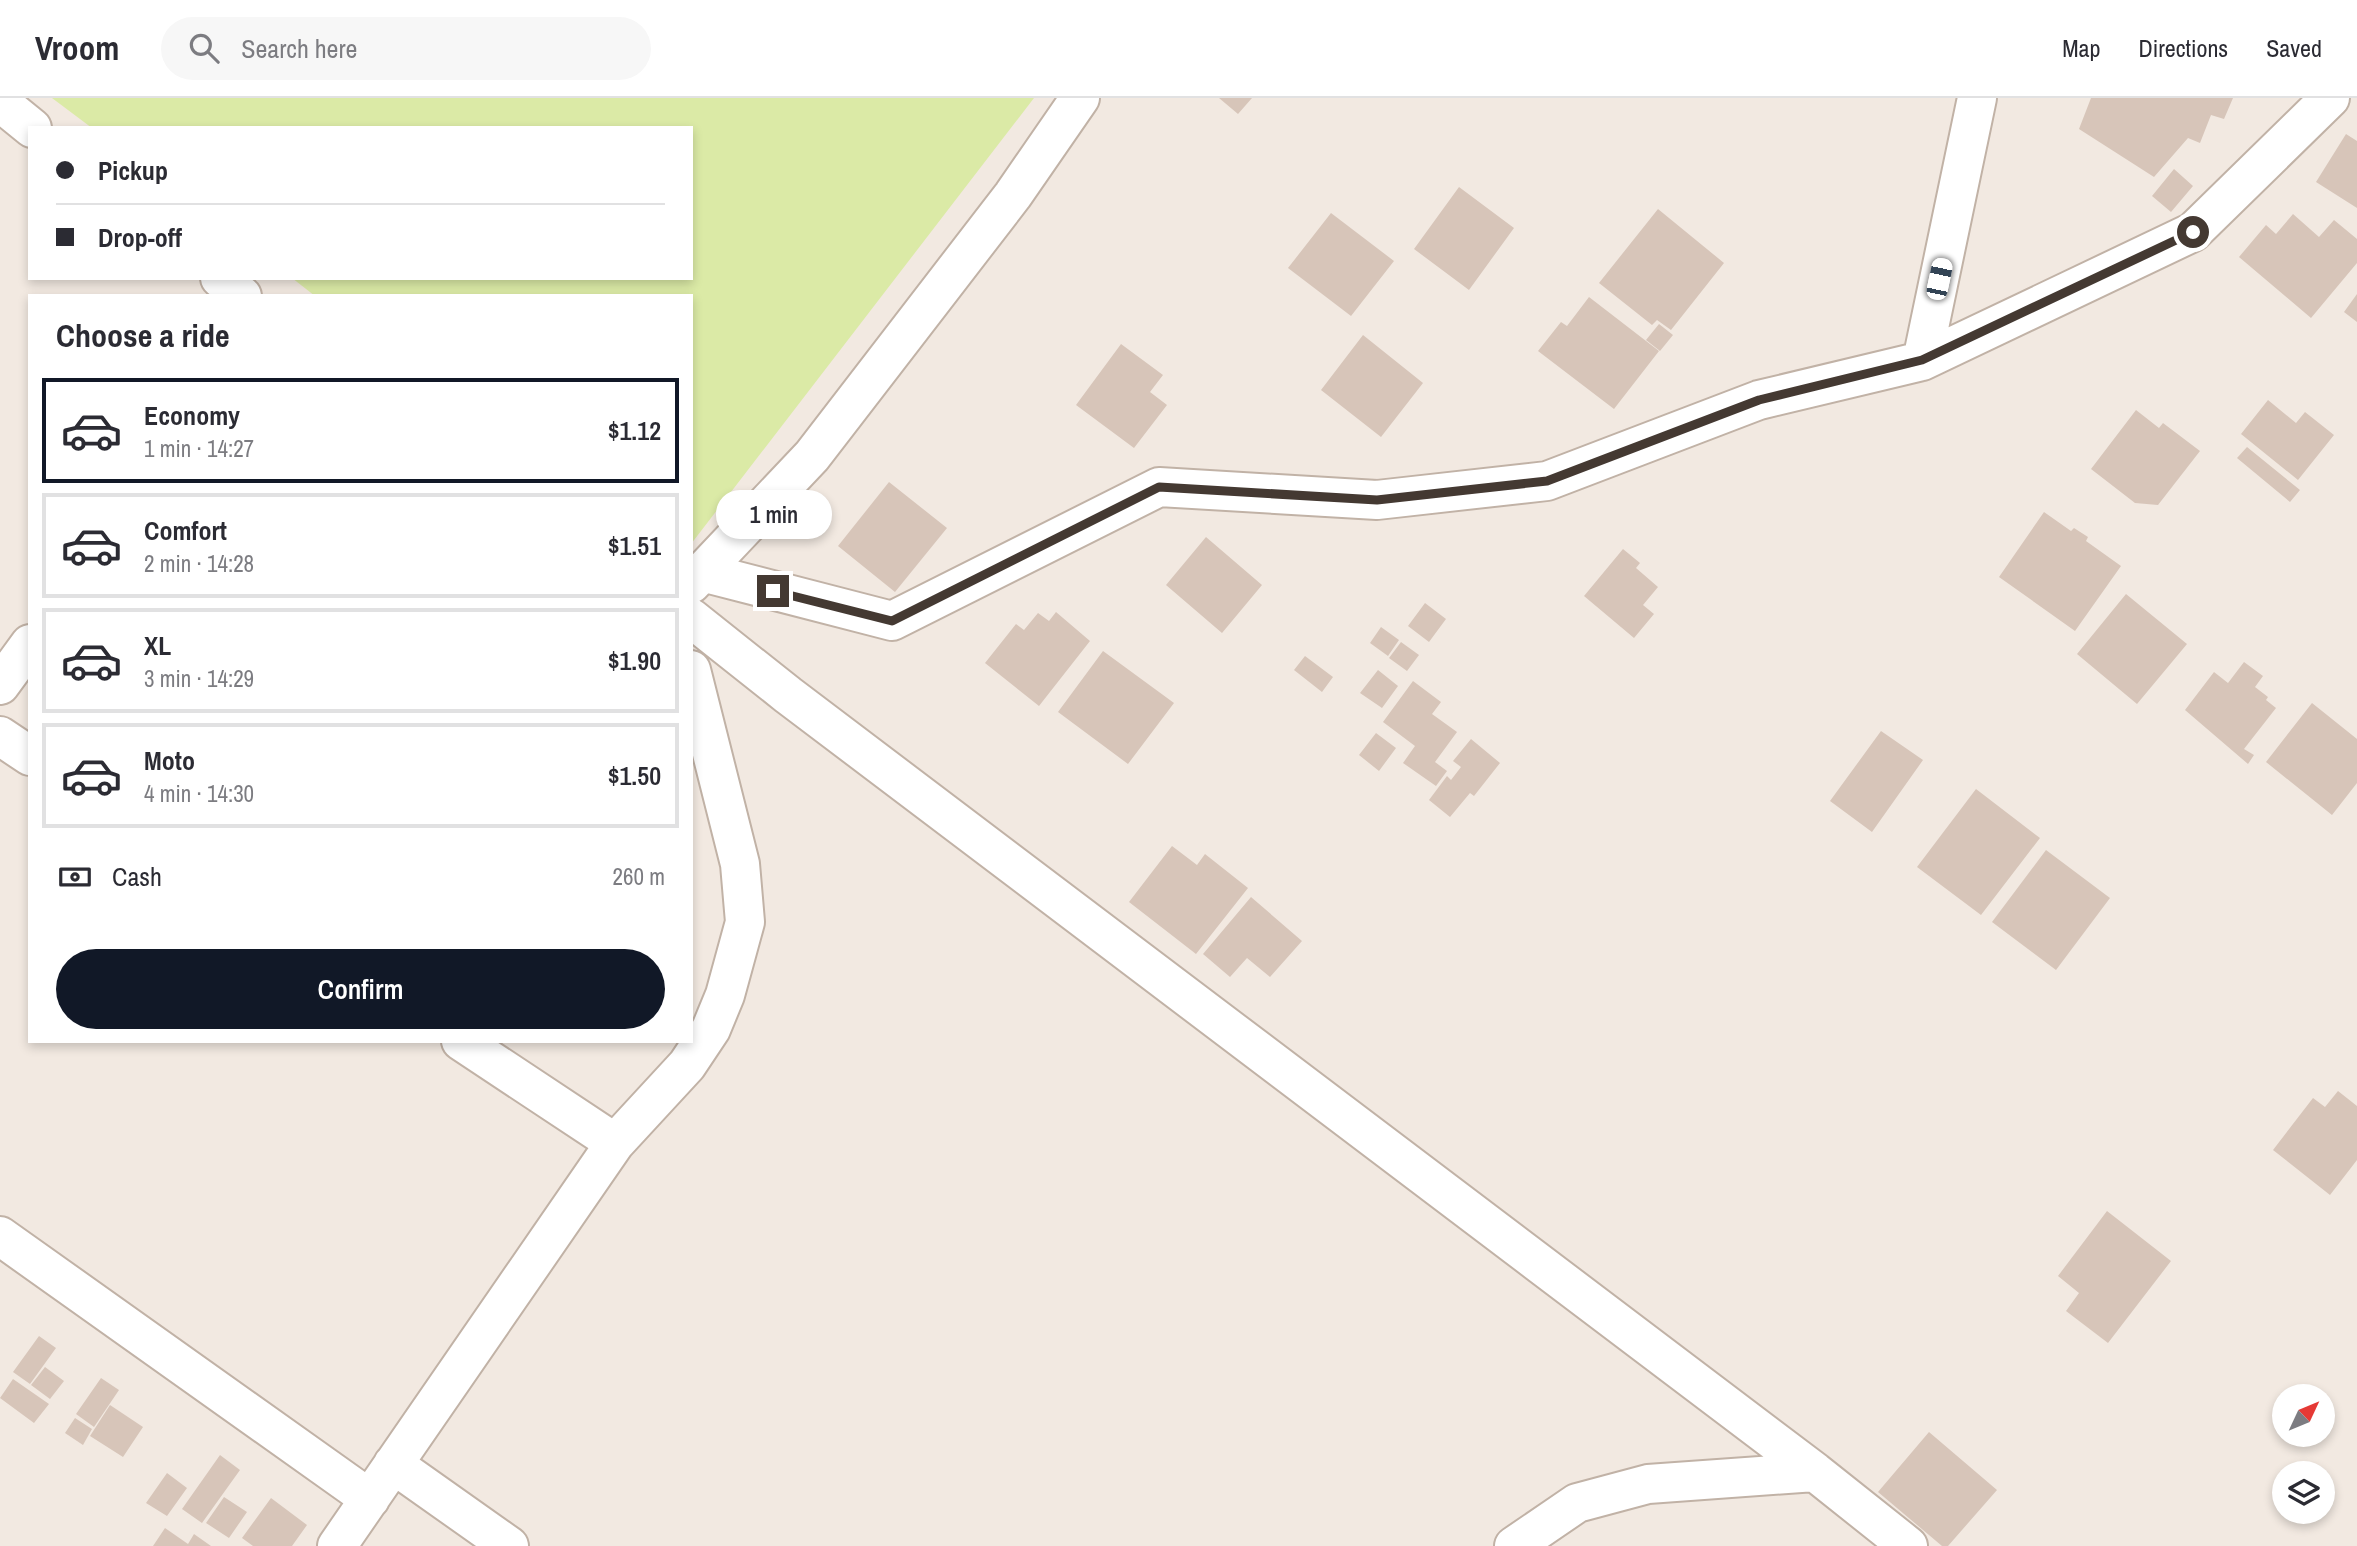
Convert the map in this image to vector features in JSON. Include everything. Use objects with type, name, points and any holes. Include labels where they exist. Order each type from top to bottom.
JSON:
[{"type":"street","points":[[697,578],[812,456],[1013,195],[1080,98]]},
{"type":"street","points":[[1922,360],[1977,98]]},
{"type":"street","points":[[697,578],[892,621],[1159,487],[1377,500],[1547,481],[1759,400],[1922,360],[2193,232],[2330,98]]},
{"type":"street","points":[[0,102],[30,126]]},
{"type":"street","points":[[222,280],[240,294]]},
{"type":"street","points":[[693,620],[788,695],[1815,1472],[1908,1546]]},
{"type":"street","points":[[337,1546],[615,1143],[687,1065],[711,1029],[725,995],[745,922],[740,864],[693,678]]},
{"type":"street","points":[[0,737],[28,755]]},
{"type":"street","points":[[464,1043],[615,1143]]},
{"type":"street","points":[[0,1236],[370,1499]]},
{"type":"street","points":[[393,1464],[509,1546]]},
{"type":"street","points":[[1514,1546],[1577,1503],[1648,1484],[1815,1472]]},
{"type":"green space","points":[[52,98],[1034,98],[693,541],[693,294],[312,294],[295,280],[693,280],[693,126],[89,126]]},
{"type":"building","points":[[1219,98],[1252,98],[1238,114]]},
{"type":"building","points":[[2091,98],[2233,98],[2224,119],[2211,115],[2200,143],[2188,138],[2154,177],[2079,129]]},
{"type":"building","points":[[2346,134],[2357,141],[2357,208],[2316,182]]},
{"type":"building","points":[[2174,169],[2193,186],[2171,212],[2152,196]]},
{"type":"building","points":[[1459,187],[1514,228],[1469,290],[1414,249]]},
{"type":"building","points":[[1658,209],[1724,263],[1671,330],[1657,320],[1652,325],[1599,283]]},
{"type":"building","points":[[1331,213],[1394,261],[1351,316],[1288,268]]},
{"type":"building","points":[[2293,214],[2319,237],[2334,220],[2357,239],[2357,263],[2311,318],[2239,257],[2266,225],[2276,234]]},
{"type":"building","points":[[2357,294],[2357,322],[2344,312]]},
{"type":"building","points":[[1589,297],[1659,351],[1614,409],[1538,351],[1561,322],[1567,326]]},
{"type":"building","points":[[1659,324],[1673,335],[1660,351],[1646,340]]},
{"type":"building","points":[[1363,335],[1423,383],[1381,437],[1321,390]]},
{"type":"building","points":[[1121,344],[1163,375],[1150,392],[1167,405],[1134,448],[1076,405]]},
{"type":"building","points":[[2268,400],[2296,423],[2305,412],[2334,435],[2298,480],[2241,434]]},
{"type":"building","points":[[2136,410],[2159,428],[2163,423],[2200,451],[2158,505],[2135,503],[2091,469]]},
{"type":"building","points":[[2247,447],[2300,490],[2290,502],[2237,458]]},
{"type":"building","points":[[889,482],[947,528],[895,592],[838,546]]},
{"type":"building","points":[[2044,512],[2071,531],[2074,528],[2088,537],[2086,541],[2121,566],[2075,631],[1999,577]]},
{"type":"building","points":[[1206,537],[1262,585],[1222,633],[1166,585]]},
{"type":"building","points":[[1623,549],[1640,563],[1636,568],[1658,587],[1643,605],[1654,614],[1634,638],[1584,596]]},
{"type":"building","points":[[2126,594],[2187,644],[2137,704],[2077,654]]},
{"type":"building","points":[[1425,603],[1446,619],[1429,642],[1408,626]]},
{"type":"building","points":[[1056,612],[1090,641],[1039,706],[985,663],[1016,624],[1024,630],[1038,613],[1049,621]]},
{"type":"building","points":[[1381,627],[1399,640],[1388,656],[1370,643]]},
{"type":"building","points":[[1401,642],[1419,655],[1407,671],[1389,658]]},
{"type":"building","points":[[1103,651],[1174,703],[1128,764],[1058,712]]},
{"type":"building","points":[[1305,656],[1333,677],[1322,692],[1294,670]]},
{"type":"building","points":[[2244,662],[2263,676],[2255,687],[2268,697],[2266,700],[2276,708],[2244,749],[2254,755],[2248,764],[2185,710],[2214,672],[2228,683]]},
{"type":"building","points":[[1378,670],[1398,686],[1382,708],[1360,693]]},
{"type":"building","points":[[1413,681],[1441,702],[1432,714],[1457,732],[1435,762],[1447,771],[1436,786],[1403,763],[1415,746],[1383,722]]},
{"type":"building","points":[[2312,703],[2357,739],[2357,783],[2332,815],[2266,762]]},
{"type":"building","points":[[1881,731],[1923,760],[1872,832],[1830,801]]},
{"type":"building","points":[[1376,733],[1396,748],[1379,771],[1359,755]]},
{"type":"building","points":[[1471,739],[1500,763],[1474,796],[1470,793],[1450,817],[1429,800],[1447,776],[1451,780],[1461,767],[1453,761]]},
{"type":"building","points":[[1976,789],[2040,838],[1981,915],[1917,867]]},
{"type":"building","points":[[1172,846],[1197,865],[1205,854],[1248,888],[1196,954],[1129,902]]},
{"type":"building","points":[[2046,850],[2110,898],[2056,970],[1992,922]]},
{"type":"building","points":[[1251,897],[1302,941],[1270,977],[1247,958],[1230,977],[1203,954]]},
{"type":"building","points":[[2338,1091],[2357,1106],[2357,1160],[2330,1195],[2273,1150],[2313,1098],[2325,1107]]},
{"type":"building","points":[[2107,1211],[2171,1261],[2108,1343],[2066,1311],[2079,1293],[2058,1276]]},
{"type":"building","points":[[39,1336],[56,1348],[30,1384],[13,1372]]},
{"type":"building","points":[[45,1367],[64,1381],[50,1399],[31,1385]]},
{"type":"building","points":[[101,1378],[119,1390],[94,1427],[76,1414]]},
{"type":"building","points":[[13,1379],[49,1404],[34,1423],[0,1398]]},
{"type":"building","points":[[110,1405],[143,1427],[123,1457],[90,1436]]},
{"type":"building","points":[[75,1418],[92,1429],[83,1445],[65,1433]]},
{"type":"building","points":[[1929,1432],[1997,1490],[1948,1546],[1942,1546],[1878,1492]]},
{"type":"building","points":[[220,1455],[240,1470],[202,1523],[182,1509]]},
{"type":"building","points":[[167,1473],[187,1488],[167,1516],[146,1503]]},
{"type":"building","points":[[224,1497],[247,1512],[229,1538],[206,1523]]},
{"type":"building","points":[[271,1498],[307,1525],[292,1546],[253,1546],[242,1538]]},
{"type":"building","points":[[165,1528],[188,1544],[194,1534],[211,1546],[153,1546]]},
{"type":"route","points":[[773,591],[892,621],[1159,487],[1377,500],[1547,481],[1759,400],[1922,360],[2193,232]]}]
